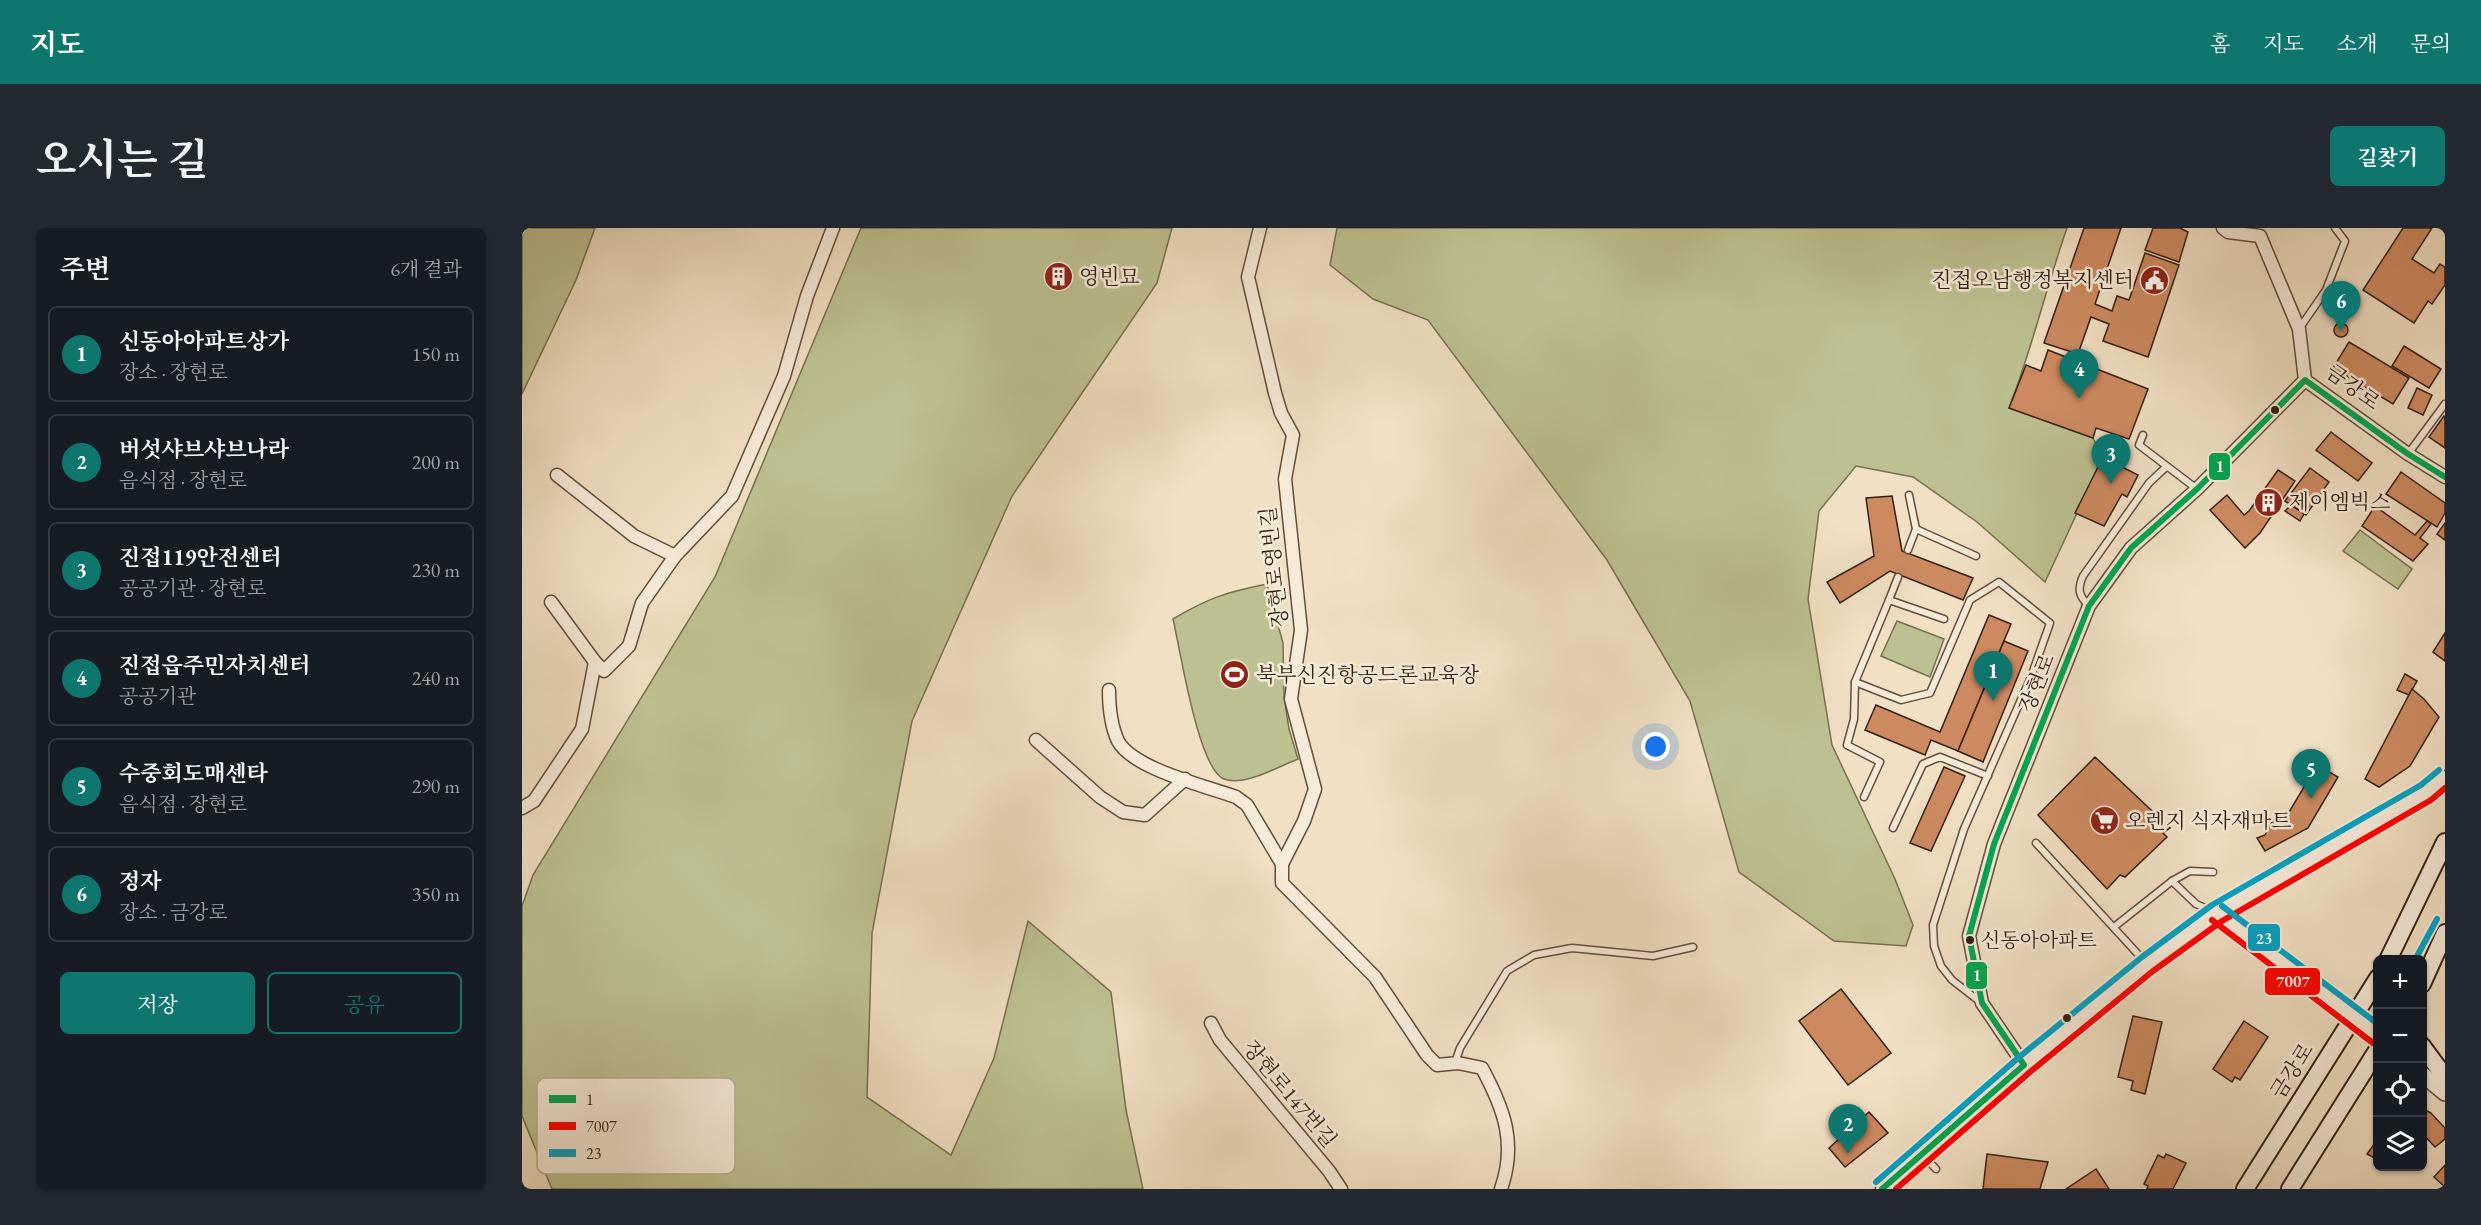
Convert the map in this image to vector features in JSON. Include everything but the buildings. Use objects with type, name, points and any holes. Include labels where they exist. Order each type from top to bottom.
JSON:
[{"type":"main road","points":[[2390,955],[2445,842]]},
{"type":"main road","points":[[2427,956],[2445,923]]},
{"type":"main road","points":[[2427,973],[2445,933]]},
{"type":"main road","name":"금강로","points":[[2245,1189],[2373,986]]},
{"type":"main road","points":[[2427,1053],[2445,1077]]},
{"type":"main road","points":[[2290,1189],[2373,1056]]},
{"type":"street","points":[[551,602],[604,671],[629,646],[642,603],[675,556],[732,496],[784,376],[807,296],[833,228]]},
{"type":"street","name":"장현로영빈길","points":[[1260,228],[1248,277],[1275,393],[1281,413],[1293,435],[1285,479],[1302,630],[1291,699],[1315,789],[1304,820],[1282,864]]},
{"type":"street","name":"금강로","points":[[2223,228],[2228,232],[2260,236],[2299,329],[2305,380],[2408,454],[2445,477]]},
{"type":"street","name":"장현로","points":[[2024,1065],[1982,1004],[1969,936],[1991,855],[2088,606],[2132,548],[2197,489],[2305,380]]},
{"type":"street","points":[[557,475],[634,536],[675,556]]},
{"type":"street","points":[[522,808],[534,801],[582,729],[595,662]]},
{"type":"street","points":[[1109,690],[1109,705],[1118,741],[1129,754],[1150,766],[1236,797],[1247,805],[1282,864],[1282,883],[1375,977],[1427,1055],[1437,1065],[1455,1064],[1482,1068],[1493,1089],[1509,1133],[1508,1162],[1501,1189]]},
{"type":"street","points":[[1036,740],[1100,797],[1123,812],[1145,815],[1185,779]]},
{"type":"street","points":[[1882,1189],[2024,1065],[2147,964],[2217,913],[2426,792],[2445,777]]},
{"type":"street","points":[[2217,913],[2373,1032]]},
{"type":"street","name":"장현로147번길","points":[[1211,1023],[1220,1040],[1329,1171],[1341,1189]]},
{"type":"street","points":[[2427,1078],[2445,1093]]},
{"type":"lane","points":[[2299,329],[2326,290],[2346,241],[2335,228]]},
{"type":"lane","points":[[2408,454],[2445,404]]},
{"type":"lane","points":[[2143,435],[2139,445],[2197,489]]},
{"type":"lane","points":[[2088,606],[2080,597],[2078,586],[2083,576],[2149,483],[2166,467]]},
{"type":"lane","points":[[1908,550],[1916,529],[1909,495]]},
{"type":"lane","points":[[1916,529],[1976,556]]},
{"type":"lane","points":[[1864,797],[1880,762],[1847,745],[1854,719],[1856,682],[1898,577]]},
{"type":"lane","points":[[1856,682],[1901,700],[1930,693],[1970,600],[1999,582],[2050,623],[2031,678],[1964,829],[1933,925],[1934,946],[1941,966],[1952,980],[1982,1004]]},
{"type":"lane","points":[[1889,600],[1944,619]]},
{"type":"lane","points":[[1893,828],[1923,764],[1940,757],[1988,776]]},
{"type":"lane","points":[[2036,843],[2147,964]]},
{"type":"lane","points":[[2114,927],[2172,881],[2190,871],[2213,872]]},
{"type":"lane","points":[[2172,881],[2196,904],[2217,913]]},
{"type":"lane","points":[[1455,1064],[1460,1048],[1507,971],[1534,954],[1572,948],[1653,956],[1693,947]]},
{"type":"lane","points":[[1922,1154],[1936,1169]]},
{"type":"green space","points":[[522,228],[595,228],[576,280],[522,394]]},
{"type":"green space","points":[[861,228],[1172,228],[1157,283],[1012,496],[912,721],[872,933],[867,1097],[951,1155],[994,1058],[1028,921],[1111,992],[1126,1110],[1143,1189],[552,1189],[546,1174],[735,1174],[735,1078],[537,1078],[537,1152],[522,1116],[522,906],[533,875],[715,577]]},
{"type":"green space","points":[[1337,228],[2067,228],[2009,408],[2093,438],[2103,457],[2045,582],[1977,522],[1913,477],[1856,466],[1819,511],[1808,599],[1832,745],[1895,879],[1913,925],[1906,946],[1834,941],[1739,872],[1690,701],[1607,560],[1428,320],[1373,299],[1330,265]]},
{"type":"green space","points":[[2360,530],[2412,569],[2398,589],[2343,551]]},
{"type":"green space","name":"북부신진항공드론교육장","points":[[1267,584],[1283,643],[1284,697],[1289,729],[1298,759],[1251,778],[1232,781],[1224,779],[1215,770],[1206,754],[1191,706],[1173,619],[1218,597]]},
{"type":"green space","points":[[1897,621],[1944,639],[1930,677],[1881,656]]},
{"type":"transit line","name":"1","points":[[1882,1189],[2024,1065],[1982,1003],[1969,936],[1994,844],[2089,606],[2131,548],[2197,489],[2305,380],[2408,454],[2445,477]]},
{"type":"transit line","name":"23","points":[[1876,1182],[2018,1058],[2142,957],[2212,905],[2421,785],[2439,770]]},
{"type":"transit line","name":"7007","points":[[1896,1189],[2030,1072],[2153,971],[2222,921],[2431,800],[2445,788]]},
{"type":"transit line","name":"23","points":[[2222,906],[2373,1020]]},
{"type":"transit line","name":"23","points":[[2418,955],[2437,919]]},
{"type":"transit line","name":"7007","points":[[2212,920],[2373,1043]]},
{"type":"place","name":"영빈묘","points":[[1058,277]]},
{"type":"place","name":"진접오남행정복지센터","points":[[2155,280]]},
{"type":"place","name":"정자","points":[[2341,331]]},
{"type":"place","name":"진접읍주민자치센터","points":[[2079,399]]},
{"type":"place","name":"진접119안전센터","points":[[2111,484]]},
{"type":"place","name":"제이엠빅스","points":[[2268,502]]},
{"type":"place","name":"북부신진항공드론교육장","points":[[1235,675]]},
{"type":"place","name":"신동아아파트상가","points":[[1993,701]]},
{"type":"place","name":"수중회도매센타","points":[[2311,799]]},
{"type":"place","name":"오렌지 식자재마트","points":[[2104,821]]},
{"type":"place","name":"신동아아파트","points":[[1970,940]]},
{"type":"place","name":"버섯샤브샤브나라","points":[[1848,1154]]}]
